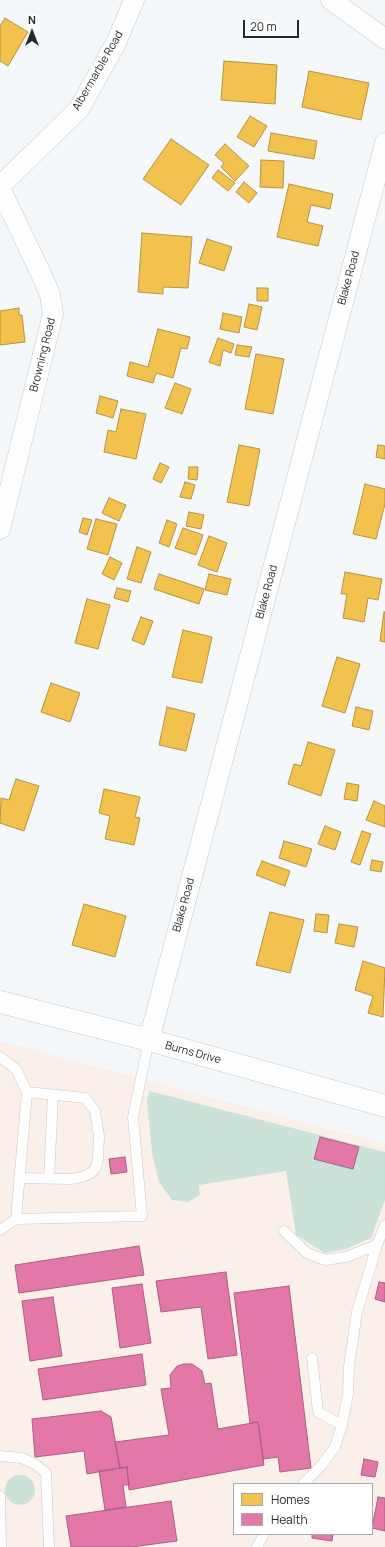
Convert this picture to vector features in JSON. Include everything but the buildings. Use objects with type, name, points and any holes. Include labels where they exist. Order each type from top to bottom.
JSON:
[{"type":"main road","name":"Burns Drive","points":[[0,1002],[149,1040],[385,1106]]},
{"type":"street","name":"Albermarble Road","points":[[0,187],[78,109],[116,43],[134,0]]},
{"type":"street","points":[[331,0],[385,39]]},
{"type":"street","name":"Blake Road","points":[[149,1040],[385,143]]},
{"type":"street","name":"Browning Road","points":[[0,187],[44,280],[50,295],[53,314],[0,529]]},
{"type":"lane","points":[[0,1230],[16,1219],[142,1216],[133,1117],[149,1040]]},
{"type":"lane","points":[[0,1057],[16,1069],[26,1092],[16,1219]]},
{"type":"lane","points":[[19,1178],[71,1179],[82,1177],[96,1168],[98,1158],[99,1136],[95,1111],[92,1104],[85,1098],[26,1092]]},
{"type":"lane","points":[[49,1179],[53,1095]]},
{"type":"lane","points":[[304,1483],[320,1467],[335,1446],[342,1425],[348,1394],[349,1366],[358,1312],[377,1244],[385,1225]]},
{"type":"lane","points":[[284,1231],[307,1253],[325,1260],[346,1257],[377,1244]]},
{"type":"lane","points":[[312,1358],[318,1412],[342,1425]]},
{"type":"lane","points":[[0,1456],[22,1458],[35,1464],[46,1473],[48,1547]]},
{"type":"lane","points":[[0,1496],[1,1547]]},
{"type":"lane","points":[[257,1547],[263,1535]]},
{"type":"shaded area","points":[[0,1041],[385,1144],[385,1547],[0,1547]]},
{"type":"green space","points":[[150,1091],[385,1152],[385,1200],[371,1238],[346,1249],[325,1253],[296,1235],[286,1171],[199,1185],[200,1195],[188,1202],[172,1200],[159,1182],[152,1153],[147,1100]]},
{"type":"green space","points":[[20,1475],[31,1479],[35,1490],[31,1501],[20,1505],[9,1501],[5,1490],[9,1479]]}]
